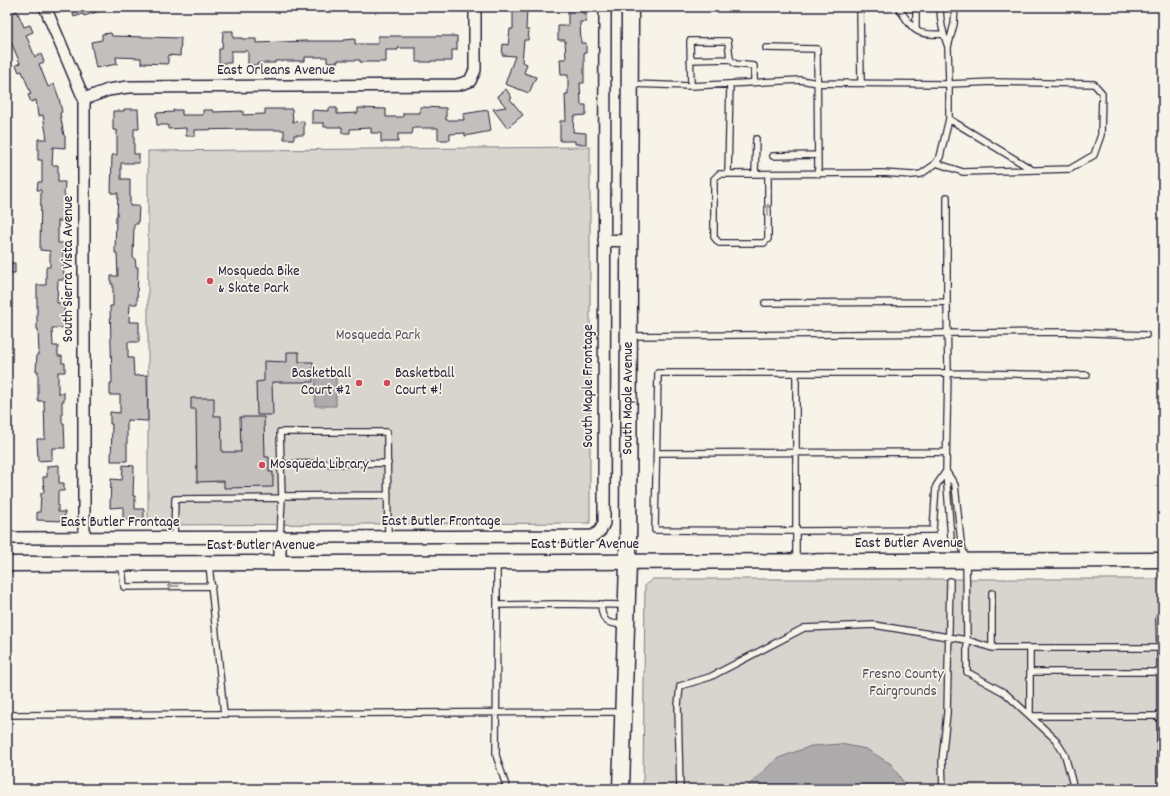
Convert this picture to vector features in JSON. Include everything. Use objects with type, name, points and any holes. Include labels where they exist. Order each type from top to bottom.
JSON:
[{"type":"main road","name":"South Maple Avenue","points":[[621,789],[628,562],[630,7]]},
{"type":"street","name":"South Sierra Vista Avenue","points":[[45,7],[84,99],[84,538]]},
{"type":"street","name":"East Orleans Avenue","points":[[84,99],[108,90],[128,87],[458,85],[470,81],[475,70],[475,7]]},
{"type":"street","name":"South Maple Frontage","points":[[600,531],[604,523],[605,7]]},
{"type":"street","points":[[604,240],[629,241]]},
{"type":"street","name":"East Butler Frontage","points":[[7,538],[593,536],[600,531]]},
{"type":"street","points":[[280,538],[280,563]]},
{"type":"street","name":"East Butler Avenue","points":[[7,564],[1163,560]]},
{"type":"lane","points":[[860,7],[860,84]]},
{"type":"lane","points":[[898,7],[912,27],[916,30],[923,34],[943,34]]},
{"type":"lane","points":[[916,7],[916,30]]},
{"type":"lane","points":[[940,7],[943,34],[948,47]]},
{"type":"lane","points":[[768,174],[768,240],[764,243],[718,242],[714,237],[714,179],[719,174],[882,173],[912,175],[921,174],[936,163],[940,157],[949,119],[948,47],[955,7]]},
{"type":"lane","points":[[691,86],[690,41],[728,41],[730,59],[735,64],[754,66],[754,82]]},
{"type":"lane","points":[[766,48],[817,49],[818,174]]},
{"type":"lane","points":[[690,60],[730,59]]},
{"type":"lane","points":[[630,84],[691,86],[800,80],[818,83],[860,84],[949,84],[994,82],[1094,84],[1102,93],[1101,135],[1094,156],[1070,169],[963,172],[936,163]]},
{"type":"lane","points":[[728,174],[730,84]]},
{"type":"lane","points":[[949,119],[1032,170]]},
{"type":"lane","points":[[755,174],[756,138]]},
{"type":"lane","points":[[774,156],[818,156]]},
{"type":"lane","points":[[947,197],[948,373],[946,471],[951,538]]},
{"type":"lane","points":[[765,303],[947,302]]},
{"type":"lane","points":[[629,336],[1065,332],[1146,335]]},
{"type":"lane","points":[[946,471],[936,486],[934,530],[655,530],[658,373],[948,373],[1087,375]]},
{"type":"lane","points":[[796,373],[796,561]]},
{"type":"lane","points":[[280,538],[282,497],[280,432],[387,432],[388,537]]},
{"type":"lane","points":[[657,453],[946,452]]},
{"type":"lane","points":[[281,464],[388,462]]},
{"type":"lane","points":[[946,471],[955,485],[961,542],[966,561],[967,672],[1005,693],[1055,740],[1065,755],[1074,789]]},
{"type":"lane","points":[[174,538],[175,499],[388,495]]},
{"type":"lane","points":[[497,562],[496,755],[507,789]]},
{"type":"lane","points":[[122,564],[124,587],[212,586]]},
{"type":"lane","points":[[209,564],[224,714]]},
{"type":"lane","points":[[942,789],[942,760],[947,713],[950,581]]},
{"type":"lane","points":[[992,593],[992,648]]},
{"type":"lane","points":[[497,604],[627,604]]},
{"type":"lane","points":[[601,604],[601,612],[606,622],[610,624],[626,624]]},
{"type":"lane","points":[[1160,789],[1160,617],[1163,614]]},
{"type":"lane","points":[[680,789],[678,705],[680,686],[710,677],[804,628],[874,625],[967,640],[992,648],[1160,648]]},
{"type":"lane","points":[[1030,648],[1030,716]]},
{"type":"lane","points":[[1030,672],[1160,672]]},
{"type":"lane","points":[[7,715],[623,712]]},
{"type":"lane","points":[[1030,716],[1160,716]]},
{"type":"green space","name":"Mosqueda Park","points":[[590,147],[590,523],[148,525],[148,151]]},
{"type":"green space","name":"Fresno County Fairgrounds","points":[[653,579],[1163,579],[1163,789],[643,789],[645,585]]},
{"type":"shaded area","points":[[316,371],[336,371],[336,406],[315,406]]},
{"type":"shaded area","points":[[841,744],[866,749],[891,764],[908,789],[745,789],[776,759],[811,746]]},
{"type":"building","points":[[71,7],[105,7],[106,9],[84,16],[83,14],[74,17]]},
{"type":"building","points":[[513,7],[527,7],[526,30],[529,30],[528,40],[524,40],[522,62],[527,64],[524,73],[536,77],[529,93],[505,84],[515,56],[502,55],[503,44],[508,45],[510,29],[513,29]]},
{"type":"building","points":[[572,7],[584,7],[583,14],[586,14],[586,22],[580,22],[581,43],[586,43],[586,53],[584,53],[584,83],[580,83],[581,105],[586,105],[586,115],[574,116],[573,132],[586,133],[586,144],[575,144],[575,141],[560,141],[560,121],[566,121],[565,94],[568,94],[568,75],[561,75],[560,59],[566,59],[565,40],[558,40],[558,26],[568,26],[568,9],[572,9]]},
{"type":"building","points":[[17,11],[24,27],[30,25],[33,32],[26,35],[35,57],[41,54],[44,62],[39,64],[48,87],[54,84],[62,112],[60,113],[65,136],[65,148],[53,147],[52,165],[58,165],[58,182],[65,182],[64,221],[58,221],[58,243],[64,243],[64,280],[58,280],[57,303],[64,303],[65,328],[52,328],[53,346],[58,346],[58,356],[62,356],[62,363],[65,363],[65,372],[58,372],[58,393],[64,393],[64,401],[62,401],[62,423],[64,423],[65,448],[52,448],[52,460],[38,461],[37,439],[45,439],[44,401],[38,401],[38,371],[36,371],[37,354],[39,354],[37,329],[37,285],[46,285],[46,267],[50,267],[50,251],[40,250],[41,190],[37,190],[38,182],[42,182],[42,160],[38,160],[38,139],[47,139],[43,115],[38,116],[36,100],[31,102],[28,95],[31,94],[22,71],[19,72],[16,65],[20,63],[11,42],[7,44],[7,16]]},
{"type":"building","points":[[223,31],[233,31],[233,38],[256,39],[256,43],[343,41],[355,39],[355,44],[378,44],[378,36],[457,36],[457,50],[452,50],[452,61],[416,62],[416,48],[398,48],[398,50],[386,50],[386,62],[338,60],[338,62],[327,62],[327,57],[305,57],[305,61],[275,61],[275,63],[258,63],[258,65],[248,65],[248,51],[231,51],[231,63],[219,63],[219,49],[222,49]]},
{"type":"building","points":[[111,33],[112,36],[181,38],[180,56],[168,55],[168,64],[141,63],[141,58],[116,57],[117,64],[96,68],[91,42],[102,40],[102,34]]},
{"type":"building","points":[[506,89],[512,98],[510,99],[523,115],[507,128],[493,109],[506,107],[497,96]]},
{"type":"building","points":[[420,107],[446,108],[446,120],[464,120],[463,114],[488,110],[491,131],[465,136],[465,133],[450,134],[450,140],[438,140],[438,128],[413,128],[412,134],[398,134],[398,142],[381,142],[381,133],[371,133],[371,128],[350,129],[350,133],[342,133],[342,127],[324,127],[324,123],[312,123],[312,110],[329,111],[329,108],[337,108],[337,114],[358,113],[358,108],[386,109],[386,117],[403,117],[403,113],[420,113]]},
{"type":"building","points":[[124,109],[138,109],[139,129],[134,129],[134,154],[139,154],[139,163],[121,163],[121,179],[130,179],[130,206],[139,206],[138,224],[134,224],[133,258],[135,258],[136,267],[138,267],[137,304],[130,304],[129,322],[139,322],[139,342],[128,342],[128,358],[133,358],[134,376],[147,375],[148,421],[127,420],[127,461],[111,461],[112,424],[110,424],[110,412],[120,413],[120,395],[110,395],[110,383],[112,383],[110,306],[113,306],[113,284],[111,284],[111,276],[118,276],[117,253],[115,253],[118,193],[111,193],[112,155],[117,155],[117,130],[113,130],[113,111],[124,111]]},
{"type":"building","points":[[265,109],[292,109],[293,122],[304,121],[304,135],[294,135],[294,139],[284,139],[284,130],[248,129],[195,130],[195,136],[186,136],[186,128],[168,129],[168,125],[157,125],[156,113],[174,112],[173,110],[182,110],[182,115],[203,115],[203,110],[213,110],[213,112],[243,111],[243,115],[265,114]]},
{"type":"building","points":[[7,263],[15,263],[15,273],[7,273]]},
{"type":"building","points":[[287,352],[299,352],[299,362],[313,362],[313,382],[272,382],[273,415],[257,415],[256,382],[264,381],[264,361],[287,362]]},
{"type":"building","points":[[191,398],[214,398],[214,416],[221,416],[222,452],[241,452],[240,417],[264,417],[265,457],[269,457],[269,472],[273,472],[273,487],[224,488],[224,481],[197,482],[196,409],[191,409]]},
{"type":"building","points":[[59,465],[59,483],[64,483],[64,491],[58,491],[58,512],[65,512],[64,521],[37,520],[37,512],[40,512],[41,493],[44,493],[43,477],[47,477],[47,466]]},
{"type":"building","points":[[123,465],[134,466],[133,496],[135,496],[135,509],[144,509],[144,519],[123,520],[123,507],[110,508],[111,479],[122,480]]},
{"type":"place","name":"Mosqueda Bike & Skate Park","points":[[210,281]]},
{"type":"place","name":"Basketball Court #2","points":[[359,383]]},
{"type":"place","name":"Basketball Court #!","points":[[387,383]]},
{"type":"place","name":"Mosqueda Library","points":[[262,465]]}]
